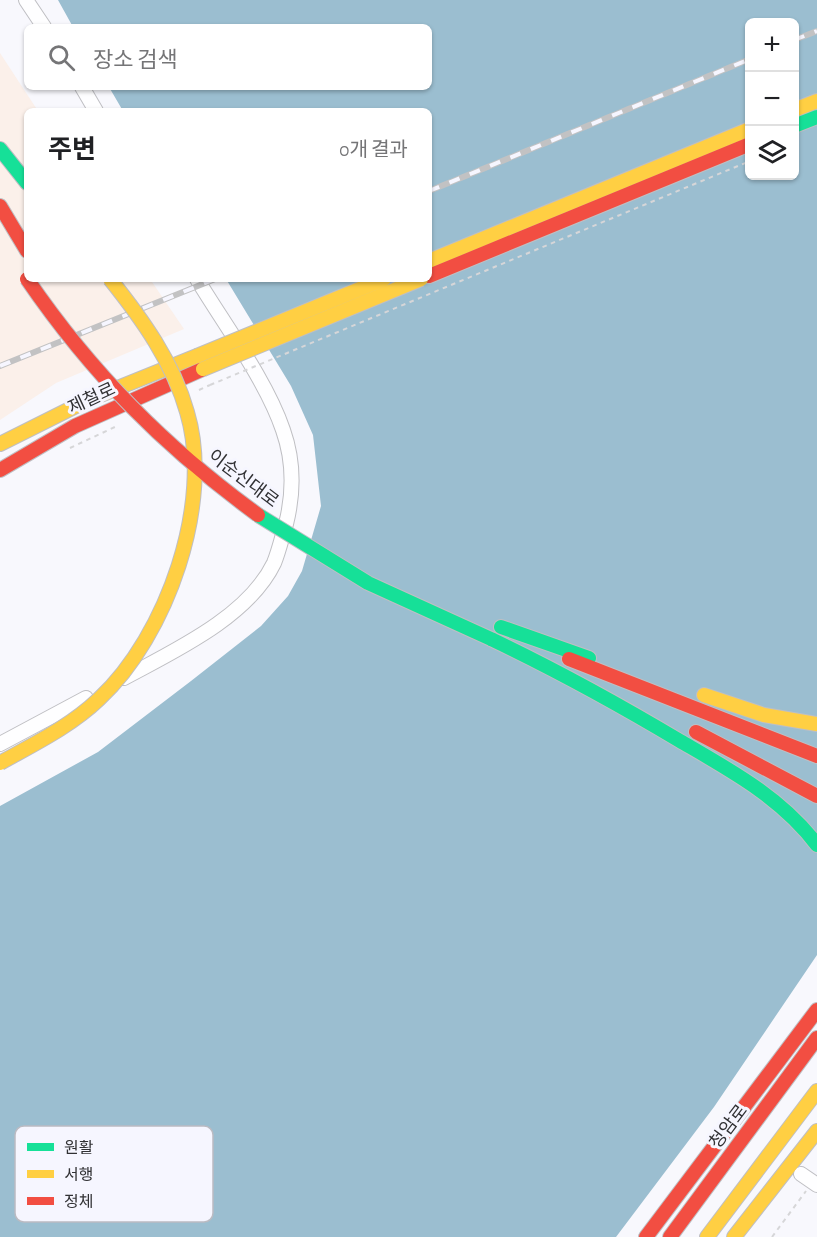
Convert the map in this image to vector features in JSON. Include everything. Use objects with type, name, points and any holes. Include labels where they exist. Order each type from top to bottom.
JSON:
[{"type":"main road","points":[[799,108],[817,101]]},
{"type":"main road","points":[[799,124],[817,117]]},
{"type":"main road","points":[[432,260],[745,131]]},
{"type":"main road","points":[[432,275],[745,146]]},
{"type":"main road","points":[[0,149],[24,179]]},
{"type":"main road","points":[[0,206],[24,246]]},
{"type":"main road","name":"이순신대로","points":[[29,282],[59,325],[108,386],[152,429],[226,490],[313,551],[353,575],[491,639]]},
{"type":"main road","name":"이순신대로","points":[[46,282],[115,371],[163,419],[208,457]]},
{"type":"main road","points":[[0,763],[60,728],[109,690],[151,632],[174,586],[187,541],[193,471],[192,433],[184,403],[149,330],[112,282]]},
{"type":"main road","points":[[200,362],[377,282]]},
{"type":"main road","points":[[200,362],[413,282]]},
{"type":"main road","name":"제철로","points":[[0,444],[88,400],[200,362]]},
{"type":"main road","name":"제철로","points":[[0,470],[75,426],[200,362]]},
{"type":"main road","name":"이순신대로","points":[[273,505],[363,563]]},
{"type":"main road","points":[[421,591],[599,672],[817,756]]},
{"type":"main road","points":[[491,623],[764,715],[817,724]]},
{"type":"main road","points":[[491,639],[536,653],[668,717]]},
{"type":"main road","points":[[491,639],[600,692],[710,759],[786,810],[817,845]]},
{"type":"main road","points":[[688,728],[817,796]]},
{"type":"main road","points":[[646,1237],[816,1011]]},
{"type":"main road","name":"청암로","points":[[670,1237],[817,1038]]},
{"type":"main road","points":[[707,1237],[817,1091]]},
{"type":"main road","points":[[734,1237],[817,1131]]},
{"type":"street","points":[[26,0],[42,24]]},
{"type":"street","points":[[84,90],[94,108]]},
{"type":"street","points":[[0,744],[180,648],[246,600],[274,563],[291,501],[292,472],[283,429],[259,382],[199,282]]},
{"type":"path","points":[[190,394],[745,162]]},
{"type":"path","points":[[68,449],[120,424]]},
{"type":"path","points":[[772,1237],[805,1194],[810,1180]]},
{"type":"shaded area","points":[[0,53],[36,108],[24,108],[24,282],[152,282],[184,329],[56,383],[0,420]]},
{"type":"water","points":[[58,0],[817,0],[817,955],[714,1107],[616,1237],[0,1237],[0,806],[98,752],[261,626],[288,596],[302,571],[321,506],[313,435],[291,386],[228,282],[432,282],[432,108],[121,108],[111,90],[432,90],[432,24],[71,24]]},
{"type":"railway","points":[[799,38],[817,31]]},
{"type":"railway","points":[[432,190],[745,61]]},
{"type":"railway","points":[[0,366],[208,282]]},
{"type":"traffic: fast","points":[[799,124],[817,117]]},
{"type":"traffic: fast","points":[[0,149],[24,179]]},
{"type":"traffic: fast","points":[[258,515],[368,583],[491,639]]},
{"type":"traffic: fast","points":[[501,627],[589,658]]},
{"type":"traffic: fast","points":[[491,639],[610,701],[736,774],[788,813],[817,845]]},
{"type":"traffic: slow","points":[[799,108],[817,101]]},
{"type":"traffic: slow","points":[[432,260],[745,131]]},
{"type":"traffic: slow","points":[[0,763],[76,718],[99,699],[123,672],[145,640],[164,604],[179,566],[189,526],[194,486],[194,448],[187,412],[165,358],[134,310],[112,282]]},
{"type":"traffic: slow","points":[[197,356],[377,282]]},
{"type":"traffic: slow","points":[[203,369],[414,282]]},
{"type":"traffic: slow","points":[[0,444],[88,400],[197,356]]},
{"type":"traffic: slow","points":[[704,695],[764,715],[817,724]]},
{"type":"traffic: slow","points":[[707,1237],[817,1091]]},
{"type":"traffic: slow","points":[[734,1237],[817,1131]]},
{"type":"traffic: jam","points":[[432,275],[745,146]]},
{"type":"traffic: jam","points":[[0,206],[24,246]]},
{"type":"traffic: jam","points":[[29,282],[77,346],[132,407],[192,463],[258,515]]},
{"type":"traffic: jam","points":[[0,470],[75,426],[203,369]]},
{"type":"traffic: jam","points":[[569,659],[817,756]]},
{"type":"traffic: jam","points":[[696,732],[817,796]]},
{"type":"traffic: jam","points":[[646,1237],[817,1010]]},
{"type":"traffic: jam","points":[[670,1237],[817,1038]]}]
